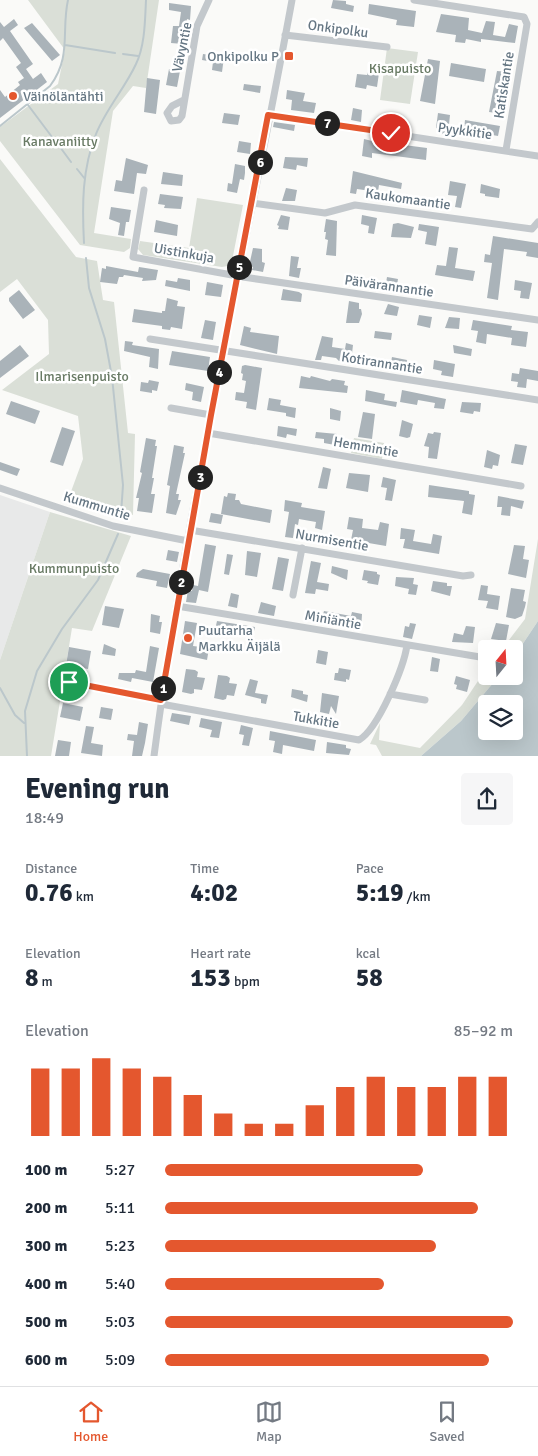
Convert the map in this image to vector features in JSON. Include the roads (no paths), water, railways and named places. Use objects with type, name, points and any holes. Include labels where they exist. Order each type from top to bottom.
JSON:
[{"type":"street","name":"Vävyntie","points":[[184,100],[197,26],[209,0]]},
{"type":"street","points":[[154,756],[161,702],[190,530],[237,276],[292,0]]},
{"type":"street","points":[[414,0],[430,1]]},
{"type":"street","name":"Katiskantie","points":[[430,1],[524,18],[527,24],[506,150]]},
{"type":"street","name":"Onkipolku","points":[[285,35],[387,47]]},
{"type":"street","name":"Pyykkitie","points":[[268,115],[538,156]]},
{"type":"street","name":"Uistinkuja","points":[[144,190],[133,257],[237,276]]},
{"type":"street","name":"Kaukomaantie","points":[[252,203],[325,213],[355,205],[532,229],[538,222]]},
{"type":"street","name":"Päivärannantie","points":[[237,276],[538,320]]},
{"type":"street","name":"Kotirannantie","points":[[150,339],[538,400]]},
{"type":"street","points":[[171,408],[211,415]]},
{"type":"street","name":"Hemmintie","points":[[208,433],[521,486]]},
{"type":"street","name":"Kummuntie","points":[[0,488],[113,526],[188,541]]},
{"type":"street","name":"Nurmisentie","points":[[190,530],[463,576],[470,575]]},
{"type":"street","points":[[293,595],[302,548]]},
{"type":"street","name":"Miniäntie","points":[[177,606],[478,657]]},
{"type":"street","name":"Tukkitie","points":[[69,682],[161,702],[359,740],[368,735],[390,694],[405,662],[407,645]]},
{"type":"street","points":[[390,694],[425,700]]},
{"type":"waterway","points":[[0,126],[50,86],[57,75],[64,54],[68,0]]},
{"type":"waterway","points":[[84,243],[84,187],[91,147],[100,125],[132,73],[139,57],[144,33],[146,0]]},
{"type":"waterway","points":[[65,45],[115,53]]},
{"type":"waterway","points":[[123,54],[138,56]]},
{"type":"waterway","points":[[28,105],[55,141]]},
{"type":"waterway","points":[[60,147],[71,162]]},
{"type":"waterway","points":[[77,169],[85,179]]},
{"type":"waterway","points":[[86,258],[89,288],[105,339],[112,377],[123,485],[121,514]]},
{"type":"waterway","points":[[27,756],[25,711],[37,671],[62,629],[98,580],[118,534]]},
{"type":"waterway","points":[[0,688],[15,715],[24,723]]},
{"type":"place","name":"Onkipolku P","points":[[289,56]]},
{"type":"place","name":"Väinöläntähti","points":[[13,96]]},
{"type":"place","name":"Puutarha Markku Äijälä","points":[[188,638]]},
{"type":"park label","name":"Kisapuisto","points":[[400,68]]},
{"type":"park label","name":"Kanavaniitty","points":[[60,141]]},
{"type":"park label","name":"Ilmarisenpuisto","points":[[82,376]]},
{"type":"park label","name":"Kummunpuisto","points":[[74,568]]}]
